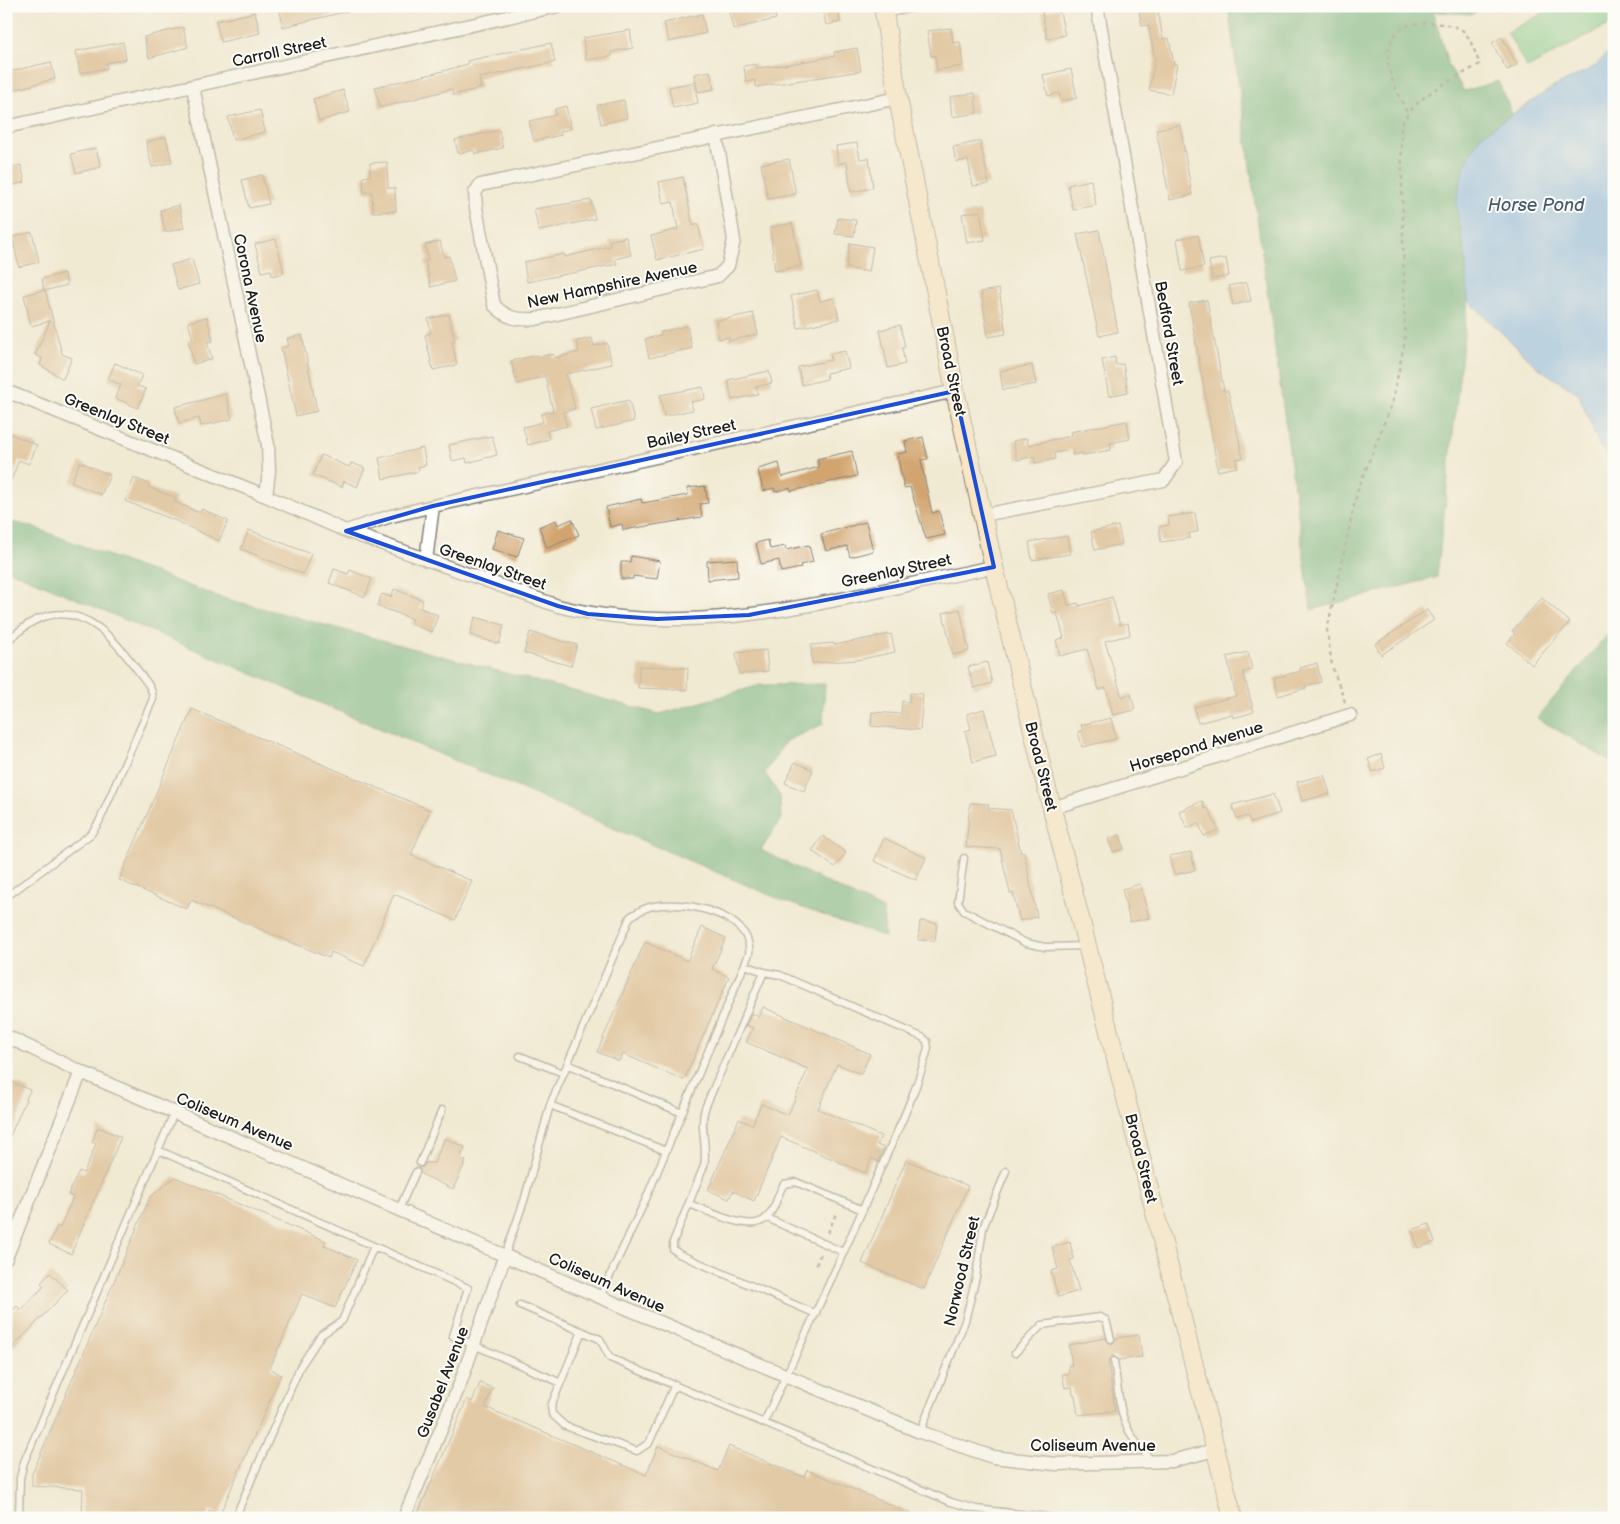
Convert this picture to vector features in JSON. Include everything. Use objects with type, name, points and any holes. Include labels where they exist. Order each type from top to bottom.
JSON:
[{"type":"main road","name":"Broad Street","points":[[883,8],[898,98],[955,391],[994,567],[1052,808],[1232,1518]]},
{"type":"street","name":"Carroll Street","points":[[6,127],[558,6]]},
{"type":"street","points":[[883,8],[908,6]]},
{"type":"street","name":"Bedford Street","points":[[983,515],[1164,480],[1176,462],[1097,6]]},
{"type":"street","name":"Corona Avenue","points":[[192,87],[268,444],[269,471],[266,496]]},
{"type":"street","name":"New Hampshire Avenue","points":[[716,135],[734,240],[728,266],[718,276],[536,319],[520,320],[504,316],[494,305],[476,208],[475,193],[480,185],[716,135],[898,98]]},
{"type":"street","name":"Bailey Street","points":[[346,531],[391,516],[433,506],[955,391]]},
{"type":"street","name":"Greenlay Street","points":[[6,392],[266,496],[346,531],[558,606],[588,614],[694,620],[749,615],[994,567]]},
{"type":"street","points":[[426,560],[433,506]]},
{"type":"street","name":"Horsepond Avenue","points":[[1052,808],[1350,715]]},
{"type":"street","name":"Coliseum Avenue","points":[[6,1036],[174,1113],[600,1297],[920,1432],[963,1448],[1012,1460],[1073,1464],[1172,1461],[1216,1450]]},
{"type":"street","points":[[6,1258],[81,1072]]},
{"type":"street","name":"Gusabel Avenue","points":[[404,1518],[460,1384],[505,1255]]},
{"type":"lane","points":[[6,642],[38,619],[58,616],[84,620],[102,629],[110,636],[148,684],[153,700],[100,822],[91,834],[6,897]]},
{"type":"lane","points":[[964,858],[958,902],[964,911],[1026,943],[1045,948],[1088,946]]},
{"type":"lane","points":[[505,1255],[524,1201],[550,1105],[630,917],[642,909],[671,904],[697,908],[726,918],[742,929],[750,946],[745,965],[666,1151],[600,1297]]},
{"type":"lane","points":[[745,965],[789,979],[922,1037],[927,1041],[926,1058],[911,1098],[816,1314],[764,1422]]},
{"type":"lane","points":[[764,972],[705,1108],[702,1124],[706,1154],[704,1166],[673,1242],[673,1249],[678,1254],[816,1314]]},
{"type":"lane","points":[[520,1056],[563,1073]]},
{"type":"lane","points":[[567,1064],[682,1113]]},
{"type":"lane","points":[[550,1105],[666,1151]]},
{"type":"lane","points":[[420,1163],[442,1110]]},
{"type":"lane","points":[[19,1518],[20,1478],[24,1462],[174,1113]]},
{"type":"lane","points":[[158,1150],[468,1288],[453,1336],[559,1382]]},
{"type":"lane","name":"Norwood Street","points":[[920,1432],[965,1321],[976,1277],[983,1228],[1006,1171]]},
{"type":"lane","points":[[399,1209],[416,1172]]},
{"type":"lane","points":[[689,1204],[743,1224],[759,1223],[767,1218],[781,1188],[789,1182],[796,1182],[863,1210]]},
{"type":"lane","points":[[767,1218],[843,1252]]},
{"type":"lane","points":[[235,1518],[300,1367],[322,1335],[342,1321],[374,1246]]},
{"type":"lane","points":[[520,1305],[600,1339],[610,1358],[964,1506],[1056,1518]]},
{"type":"lane","points":[[1015,1353],[1024,1347],[1036,1330],[1042,1326],[1100,1317],[1106,1320],[1111,1339]]},
{"type":"lane","points":[[582,1331],[559,1382],[551,1406],[552,1414],[556,1421],[637,1452],[648,1443],[675,1384]]},
{"type":"lane","points":[[1114,1361],[1122,1420],[1133,1440],[1153,1462]]},
{"type":"path","points":[[1350,715],[1332,666],[1327,630],[1357,492],[1392,403],[1405,340],[1402,126],[1407,113],[1424,96],[1480,64],[1470,40],[1462,30],[1443,23],[1422,24],[1402,28],[1392,38],[1388,60],[1407,113]]},
{"type":"path","points":[[828,1233],[838,1210]]},
{"type":"path","points":[[816,1265],[821,1252]]},
{"type":"highlighted area","points":[[955,391],[994,567],[749,615],[657,619],[588,614],[558,606],[346,531],[433,506]]},
{"type":"green space","points":[[1228,6],[1487,6],[1472,14],[1433,12],[1448,64],[1464,91],[1498,81],[1512,114],[1480,136],[1465,255],[1468,300],[1437,577],[1311,610]]},
{"type":"green space","points":[[1557,6],[1614,6],[1614,22],[1527,68],[1507,32]]},
{"type":"green space","points":[[6,521],[30,526],[216,596],[660,714],[760,685],[825,684],[823,724],[785,742],[765,773],[780,796],[781,819],[761,850],[883,910],[885,937],[786,902],[6,569]]},
{"type":"green space","points":[[1614,627],[1614,764],[1537,718]]},
{"type":"water","name":"Horse Pond","points":[[1614,45],[1614,463],[1600,447],[1578,393],[1538,368],[1468,300],[1465,255],[1456,204],[1464,167],[1480,136],[1552,88],[1596,66]]},
{"type":"building","points":[[279,6],[348,6],[348,11],[283,27]]},
{"type":"building","points":[[728,6],[773,6],[776,19],[733,29]]},
{"type":"building","points":[[822,6],[838,6],[840,22],[826,25]]},
{"type":"building","points":[[1138,6],[1157,6],[1163,39],[1169,38],[1174,64],[1177,64],[1171,94],[1149,90],[1155,60],[1148,25],[1142,26]]},
{"type":"building","points":[[1059,8],[1065,35],[1047,39],[1042,12]]},
{"type":"building","points":[[255,12],[260,33],[221,42],[216,21]]},
{"type":"building","points":[[702,14],[706,33],[669,42],[664,23]]},
{"type":"building","points":[[183,27],[188,47],[149,58],[144,37]]},
{"type":"building","points":[[951,28],[953,43],[960,42],[963,66],[937,70],[935,55],[931,56],[927,31]]},
{"type":"building","points":[[630,30],[633,48],[611,52],[612,56],[586,60],[583,38]]},
{"type":"building","points":[[1502,37],[1517,65],[1507,70],[1492,43]]},
{"type":"building","points":[[123,42],[126,59],[106,63],[107,68],[80,73],[76,51]]},
{"type":"building","points":[[551,43],[555,62],[479,78],[481,88],[453,95],[452,89],[380,108],[375,87],[468,64],[467,61]]},
{"type":"building","points":[[857,48],[861,71],[756,87],[755,80],[746,82],[744,66],[756,64],[757,68],[784,65],[835,56],[834,52]]},
{"type":"building","points":[[51,62],[55,79],[13,90],[8,72]]},
{"type":"building","points":[[1071,69],[1077,98],[1061,101],[1059,93],[1048,96],[1043,75]]},
{"type":"building","points":[[710,71],[714,89],[698,92],[694,74]]},
{"type":"building","points":[[694,82],[698,103],[673,108],[669,87]]},
{"type":"building","points":[[343,90],[350,112],[319,121],[313,99]]},
{"type":"building","points":[[975,93],[977,113],[952,117],[950,97]]},
{"type":"building","points":[[624,100],[627,118],[601,124],[597,105]]},
{"type":"building","points":[[566,106],[571,129],[560,131],[561,135],[534,141],[529,121],[556,115],[555,109]]},
{"type":"building","points":[[260,110],[265,132],[233,140],[228,117]]},
{"type":"building","points":[[1180,125],[1192,195],[1170,200],[1156,129]]},
{"type":"building","points":[[499,130],[503,148],[475,154],[474,150],[458,154],[455,140]]},
{"type":"building","points":[[166,137],[172,162],[152,167],[146,142]]},
{"type":"building","points":[[980,141],[989,184],[973,186],[968,160],[956,162],[953,147]]},
{"type":"building","points":[[857,143],[860,159],[869,158],[873,188],[851,192],[847,162],[838,164],[836,146]]},
{"type":"building","points":[[96,148],[101,167],[76,173],[71,154]]},
{"type":"building","points":[[789,159],[796,194],[768,199],[761,164]]},
{"type":"building","points":[[387,162],[388,188],[395,188],[396,211],[373,212],[372,192],[364,192],[363,177],[370,176],[370,163]]},
{"type":"building","points":[[21,165],[25,182],[6,187],[6,168]]},
{"type":"building","points":[[262,175],[269,204],[249,208],[242,180]]},
{"type":"building","points":[[683,177],[693,226],[698,224],[704,249],[657,260],[651,236],[678,229],[673,202],[663,204],[659,182]]},
{"type":"building","points":[[1091,180],[1096,205],[1073,210],[1068,185]]},
{"type":"building","points":[[591,200],[595,219],[539,231],[534,209]]},
{"type":"building","points":[[179,205],[184,228],[165,232],[160,210]]},
{"type":"building","points":[[980,211],[985,240],[967,243],[962,214]]},
{"type":"building","points":[[838,218],[856,220],[854,236],[835,234]]},
{"type":"building","points":[[792,223],[801,266],[775,271],[770,228]]},
{"type":"building","points":[[1099,230],[1118,332],[1099,336],[1077,234]]},
{"type":"building","points":[[32,232],[39,262],[19,267],[12,237]]},
{"type":"building","points":[[1198,235],[1204,267],[1182,271],[1177,239]]},
{"type":"building","points":[[626,237],[631,255],[615,259],[617,264],[527,282],[524,262],[564,254],[565,257],[610,246],[609,241]]},
{"type":"building","points":[[276,239],[284,273],[272,276],[271,270],[262,272],[255,244]]},
{"type":"building","points":[[440,241],[444,257],[449,256],[455,281],[431,287],[425,261],[428,260],[425,245]]},
{"type":"building","points":[[850,243],[873,247],[869,272],[846,268]]},
{"type":"building","points":[[1226,258],[1229,276],[1212,279],[1209,261]]},
{"type":"building","points":[[192,259],[199,284],[178,290],[171,265]]},
{"type":"building","points":[[64,273],[67,285],[44,291],[42,279]]},
{"type":"building","points":[[1247,282],[1251,301],[1233,305],[1229,286]]},
{"type":"building","points":[[999,289],[1006,334],[988,337],[981,292]]},
{"type":"building","points":[[45,290],[62,354],[72,358],[63,379],[40,365],[42,358],[35,355],[50,321],[31,326],[24,295]]},
{"type":"building","points":[[817,290],[820,301],[834,298],[839,319],[798,328],[791,296]]},
{"type":"building","points":[[1207,300],[1224,391],[1228,391],[1243,458],[1236,459],[1237,467],[1218,471],[1189,303]]},
{"type":"building","points":[[753,313],[758,334],[729,341],[729,337],[719,339],[716,321]]},
{"type":"building","points":[[449,314],[455,341],[452,341],[457,365],[433,370],[425,335],[431,333],[428,319]]},
{"type":"building","points":[[207,317],[213,341],[207,342],[212,359],[194,364],[188,340],[193,339],[188,322]]},
{"type":"building","points":[[900,325],[905,347],[902,348],[905,364],[888,368],[880,330]]},
{"type":"building","points":[[687,326],[692,348],[649,358],[645,339],[661,335],[660,332]]},
{"type":"building","points":[[302,335],[317,411],[296,416],[281,348],[289,346],[287,339]]},
{"type":"building","points":[[592,338],[594,346],[607,343],[612,364],[566,374],[575,409],[563,412],[567,426],[547,431],[549,439],[528,445],[523,427],[543,422],[541,414],[553,411],[545,376],[517,384],[511,361],[537,355],[538,357],[553,354],[554,358],[579,352],[577,341]]},
{"type":"building","points":[[845,351],[849,368],[826,373],[827,379],[802,385],[798,367],[831,360],[830,354]]},
{"type":"building","points":[[1115,357],[1116,365],[1123,364],[1128,392],[1109,396],[1102,360]]},
{"type":"building","points":[[115,363],[142,375],[137,386],[146,389],[138,408],[115,398],[121,385],[108,379]]},
{"type":"building","points":[[1032,365],[1036,384],[1003,390],[1000,371]]},
{"type":"building","points":[[769,371],[772,383],[756,387],[758,394],[732,400],[728,380]]},
{"type":"building","points":[[703,387],[705,399],[691,402],[693,410],[664,416],[660,395]]},
{"type":"building","points":[[226,394],[232,419],[201,426],[199,418],[179,423],[175,407]]},
{"type":"building","points":[[629,400],[634,421],[596,430],[591,409]]},
{"type":"building","points":[[1127,421],[1130,439],[1110,443],[1111,450],[1083,455],[1082,453],[1073,455],[1072,450],[1054,453],[1055,459],[1035,463],[1034,456],[1017,460],[1013,441],[1027,438],[1028,445],[1071,436],[1070,432]]},
{"type":"building","points":[[11,434],[37,445],[29,464],[19,460],[7,491],[6,435],[10,437]]},
{"type":"building","points":[[492,436],[497,455],[467,463],[466,458],[452,461],[449,445]]},
{"type":"building","points":[[923,437],[928,459],[921,460],[932,513],[939,511],[945,535],[926,539],[910,487],[904,488],[897,454],[907,452],[905,441]]},
{"type":"building","points":[[423,448],[426,465],[418,467],[419,471],[383,479],[379,458]]},
{"type":"building","points":[[852,451],[857,476],[791,491],[790,488],[775,492],[774,488],[763,491],[758,469],[779,463],[782,477],[819,467],[817,459]]},
{"type":"building","points":[[321,455],[349,467],[351,463],[365,468],[357,487],[344,481],[342,487],[313,475]]},
{"type":"building","points":[[80,462],[110,475],[101,495],[71,482]]},
{"type":"building","points":[[134,478],[149,484],[148,487],[176,498],[175,502],[200,513],[202,509],[228,521],[219,541],[174,520],[125,501]]},
{"type":"building","points":[[705,486],[708,503],[700,504],[702,517],[623,530],[622,524],[610,527],[606,507],[641,499],[642,503],[688,495],[687,488]]},
{"type":"building","points":[[1195,513],[1198,532],[1189,533],[1190,538],[1161,542],[1159,527],[1169,525],[1168,517]]},
{"type":"building","points":[[572,519],[579,535],[547,548],[539,527],[556,520],[558,525]]},
{"type":"building","points":[[866,522],[873,551],[850,557],[847,546],[826,551],[821,534]]},
{"type":"building","points":[[1118,526],[1122,544],[1095,550],[1091,532]]},
{"type":"building","points":[[249,530],[311,554],[303,574],[241,549]]},
{"type":"building","points":[[498,530],[524,538],[517,557],[492,549]]},
{"type":"building","points":[[1067,536],[1070,554],[1032,560],[1029,542]]},
{"type":"building","points":[[768,540],[770,549],[785,546],[786,550],[809,545],[813,562],[800,565],[801,568],[781,572],[779,560],[761,564],[756,543]]},
{"type":"building","points":[[631,556],[660,561],[657,579],[633,576],[633,579],[621,579],[621,562],[630,562]]},
{"type":"building","points":[[737,559],[738,577],[708,580],[707,561]]},
{"type":"building","points":[[334,569],[348,574],[350,570],[372,579],[365,597],[329,583]]},
{"type":"building","points":[[394,589],[423,600],[420,608],[438,615],[432,632],[411,624],[413,619],[377,606],[382,594],[391,597]]},
{"type":"building","points":[[1064,590],[1068,605],[1078,603],[1079,606],[1112,597],[1120,625],[1128,623],[1130,635],[1105,641],[1122,697],[1131,694],[1135,710],[1113,715],[1106,688],[1099,690],[1087,649],[1060,656],[1056,640],[1064,638],[1057,613],[1053,614],[1048,594]]},
{"type":"building","points":[[1542,598],[1570,622],[1532,665],[1507,643],[1515,634],[1512,631]]},
{"type":"building","points":[[960,609],[969,651],[953,655],[943,613]]},
{"type":"building","points":[[1427,610],[1434,620],[1381,655],[1375,644]]},
{"type":"building","points":[[475,617],[504,625],[499,644],[470,635]]},
{"type":"building","points":[[530,632],[577,645],[571,666],[524,653]]},
{"type":"building","points":[[891,634],[895,652],[857,660],[812,663],[811,645],[834,643],[834,645]]},
{"type":"building","points":[[766,650],[768,671],[739,674],[736,653]]},
{"type":"building","points":[[1248,652],[1252,670],[1243,672],[1254,712],[1233,718],[1232,714],[1198,723],[1194,707],[1236,696],[1227,657]]},
{"type":"building","points":[[987,662],[992,683],[974,688],[968,667]]},
{"type":"building","points":[[1317,663],[1321,682],[1278,696],[1274,678],[1301,671],[1300,668]]},
{"type":"building","points":[[639,666],[688,668],[687,690],[638,688]]},
{"type":"building","points":[[910,693],[923,694],[920,730],[871,726],[872,712],[901,714],[902,701],[909,702]]},
{"type":"building","points":[[192,709],[430,810],[411,855],[472,881],[455,920],[394,894],[364,966],[331,952],[329,958],[191,900],[187,909],[119,880]]},
{"type":"building","points":[[984,709],[996,756],[973,762],[965,731],[971,729],[967,714]]},
{"type":"building","points":[[1111,718],[1116,739],[1082,747],[1078,732],[1083,730],[1081,725]]},
{"type":"building","points":[[1381,754],[1385,768],[1373,772],[1368,759]]},
{"type":"building","points":[[795,762],[813,770],[804,791],[785,783]]},
{"type":"building","points":[[1324,775],[1330,794],[1302,801],[1297,782]]},
{"type":"building","points":[[1273,794],[1280,813],[1251,823],[1248,816],[1237,819],[1232,805]]},
{"type":"building","points":[[1202,801],[1205,809],[1208,808],[1218,830],[1204,836],[1198,823],[1187,828],[1179,811]]},
{"type":"building","points":[[970,803],[989,804],[988,808],[1011,810],[1021,853],[1024,852],[1037,917],[1020,921],[1013,893],[1010,893],[1000,849],[966,847]]},
{"type":"building","points":[[1120,835],[1124,849],[1113,852],[1108,839]]},
{"type":"building","points":[[823,836],[846,853],[835,867],[812,851]]},
{"type":"building","points":[[884,838],[926,858],[916,880],[874,861]]},
{"type":"building","points":[[1191,852],[1195,870],[1174,875],[1169,856]]},
{"type":"building","points":[[1140,884],[1149,918],[1130,922],[1122,889]]},
{"type":"building","points":[[920,921],[937,923],[935,941],[918,940]]},
{"type":"building","points":[[702,927],[726,938],[712,969],[729,977],[684,1080],[623,1054],[619,1061],[597,1052],[645,942],[687,961]]},
{"type":"building","points":[[763,1007],[870,1054],[861,1074],[837,1064],[818,1109],[881,1136],[877,1145],[884,1148],[878,1162],[872,1158],[865,1173],[781,1137],[754,1201],[733,1191],[729,1199],[708,1190],[739,1119],[752,1125],[761,1104],[788,1115],[808,1069],[746,1042],[753,1028],[746,1025],[752,1013],[759,1017]]},
{"type":"building","points":[[6,1080],[30,1090],[6,1145]]},
{"type":"building","points":[[98,1127],[121,1137],[71,1254],[49,1244],[57,1226],[60,1228],[73,1197],[68,1195],[79,1171],[84,1173],[96,1144],[92,1142]]},
{"type":"building","points":[[445,1138],[465,1147],[460,1159],[466,1161],[453,1189],[421,1174],[419,1168],[423,1167],[425,1163],[434,1163]]},
{"type":"building","points":[[906,1160],[968,1186],[924,1289],[862,1263]]},
{"type":"building","points":[[175,1177],[326,1241],[324,1245],[357,1260],[335,1308],[302,1294],[270,1368],[281,1375],[220,1514],[209,1510],[206,1518],[82,1518],[83,1489],[32,1486],[32,1474],[150,1197]]},
{"type":"building","points":[[1429,1224],[1435,1242],[1418,1248],[1412,1230]]},
{"type":"building","points":[[1070,1242],[1074,1259],[1070,1260],[1079,1291],[1058,1297],[1051,1271],[1058,1269],[1052,1247]]},
{"type":"building","points":[[50,1273],[68,1290],[6,1354],[6,1317],[17,1306],[21,1310],[44,1286],[41,1283]]},
{"type":"building","points":[[1139,1335],[1142,1357],[1119,1360],[1113,1356],[1108,1362],[1115,1411],[1078,1415],[1072,1387],[1065,1388],[1062,1374],[1068,1374],[1069,1365],[1072,1365],[1069,1345],[1105,1338],[1112,1344],[1116,1338]]},
{"type":"building","points":[[480,1383],[493,1388],[485,1407],[646,1475],[658,1446],[718,1471],[729,1446],[804,1477],[807,1470],[922,1518],[416,1518],[467,1399],[472,1402]]}]
